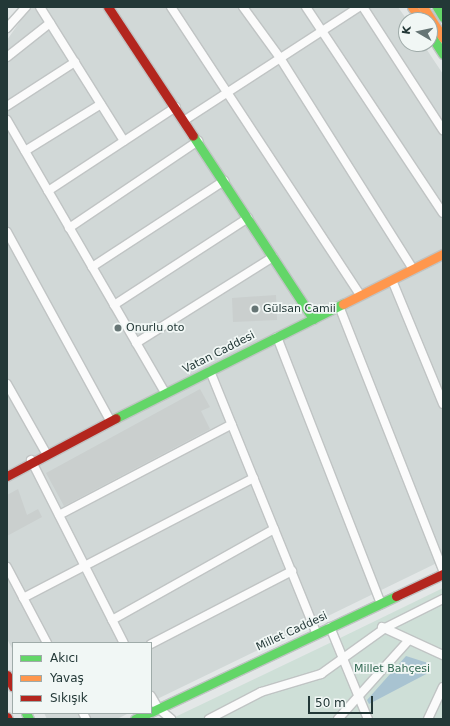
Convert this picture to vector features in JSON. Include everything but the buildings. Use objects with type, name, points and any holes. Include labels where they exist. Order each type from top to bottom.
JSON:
[{"type":"main road","points":[[108,7],[185,120],[313,319]]},
{"type":"main road","points":[[423,7],[443,38]]},
{"type":"main road","points":[[437,7],[443,17]]},
{"type":"main road","name":"Vatan Caddesi","points":[[7,476],[31,460],[443,254]]},
{"type":"main road","name":"Millet Caddesi","points":[[154,710],[443,574]]},
{"type":"main road","points":[[7,675],[12,684]]},
{"type":"main road","points":[[136,719],[146,714]]},
{"type":"street","points":[[7,28],[26,7]]},
{"type":"street","points":[[40,7],[124,141]]},
{"type":"street","points":[[171,7],[226,94],[360,296]]},
{"type":"street","points":[[244,7],[280,58],[413,269]]},
{"type":"street","points":[[306,7],[443,213]]},
{"type":"street","points":[[185,120],[359,7]]},
{"type":"street","points":[[363,7],[443,130]]},
{"type":"street","points":[[7,57],[50,23]]},
{"type":"street","points":[[7,106],[74,62]]},
{"type":"street","points":[[25,151],[101,104]]},
{"type":"street","points":[[48,191],[176,107]]},
{"type":"street","points":[[7,120],[165,393]]},
{"type":"street","points":[[69,228],[198,141]]},
{"type":"street","points":[[92,267],[224,182]]},
{"type":"street","points":[[114,305],[248,218]]},
{"type":"street","points":[[7,232],[110,420]]},
{"type":"street","points":[[136,343],[273,257]]},
{"type":"street","points":[[392,280],[443,404]]},
{"type":"street","points":[[339,306],[443,570]]},
{"type":"street","points":[[277,337],[381,604]]},
{"type":"street","points":[[210,371],[317,634]]},
{"type":"street","points":[[7,384],[46,453]]},
{"type":"street","points":[[59,515],[232,424]]},
{"type":"street","points":[[31,460],[123,642]]},
{"type":"street","points":[[23,598],[86,568],[254,478]]},
{"type":"street","points":[[112,620],[274,528]]},
{"type":"street","points":[[7,567],[46,642]]},
{"type":"street","points":[[152,643],[292,571]]},
{"type":"street","points":[[209,719],[241,700],[300,682],[344,660],[382,626],[443,599]]},
{"type":"street","points":[[382,626],[443,655]]},
{"type":"street","points":[[330,627],[368,719]]},
{"type":"street","points":[[338,719],[409,640]]},
{"type":"street","points":[[428,719],[443,687]]},
{"type":"street","points":[[154,710],[171,719]]},
{"type":"shaded area","points":[[30,7],[398,7],[401,12],[398,12],[398,52],[428,52],[443,74],[443,560],[152,702],[152,642],[12,642],[12,648],[7,639],[7,40]]},
{"type":"shaded area","points":[[44,714],[127,714],[117,719],[47,719]]},
{"type":"green space","name":"Millet Bahçesi","points":[[443,588],[443,719],[171,719],[336,640]]},
{"type":"water","points":[[406,656],[428,663],[430,672],[369,704],[367,700]]},
{"type":"traffic: fast","points":[[437,7],[443,17]]},
{"type":"traffic: fast","points":[[438,46],[443,54]]},
{"type":"traffic: fast","points":[[193,136],[313,319]]},
{"type":"traffic: fast","points":[[116,418],[343,304]]},
{"type":"traffic: fast","points":[[152,712],[396,596]]},
{"type":"traffic: fast","points":[[26,714],[29,719]]},
{"type":"traffic: fast","points":[[135,719],[146,714]]},
{"type":"traffic: slow","points":[[412,7],[415,12]]},
{"type":"traffic: slow","points":[[423,7],[443,38]]},
{"type":"traffic: slow","points":[[343,304],[443,254]]},
{"type":"traffic: jam","points":[[108,7],[193,136]]},
{"type":"traffic: jam","points":[[7,476],[116,418]]},
{"type":"traffic: jam","points":[[396,596],[443,574]]},
{"type":"traffic: jam","points":[[7,675],[12,685]]},
{"type":"place","name":"Gülsan Camii","points":[[255,309]]},
{"type":"place","name":"Onurlu oto","points":[[118,328]]}]
